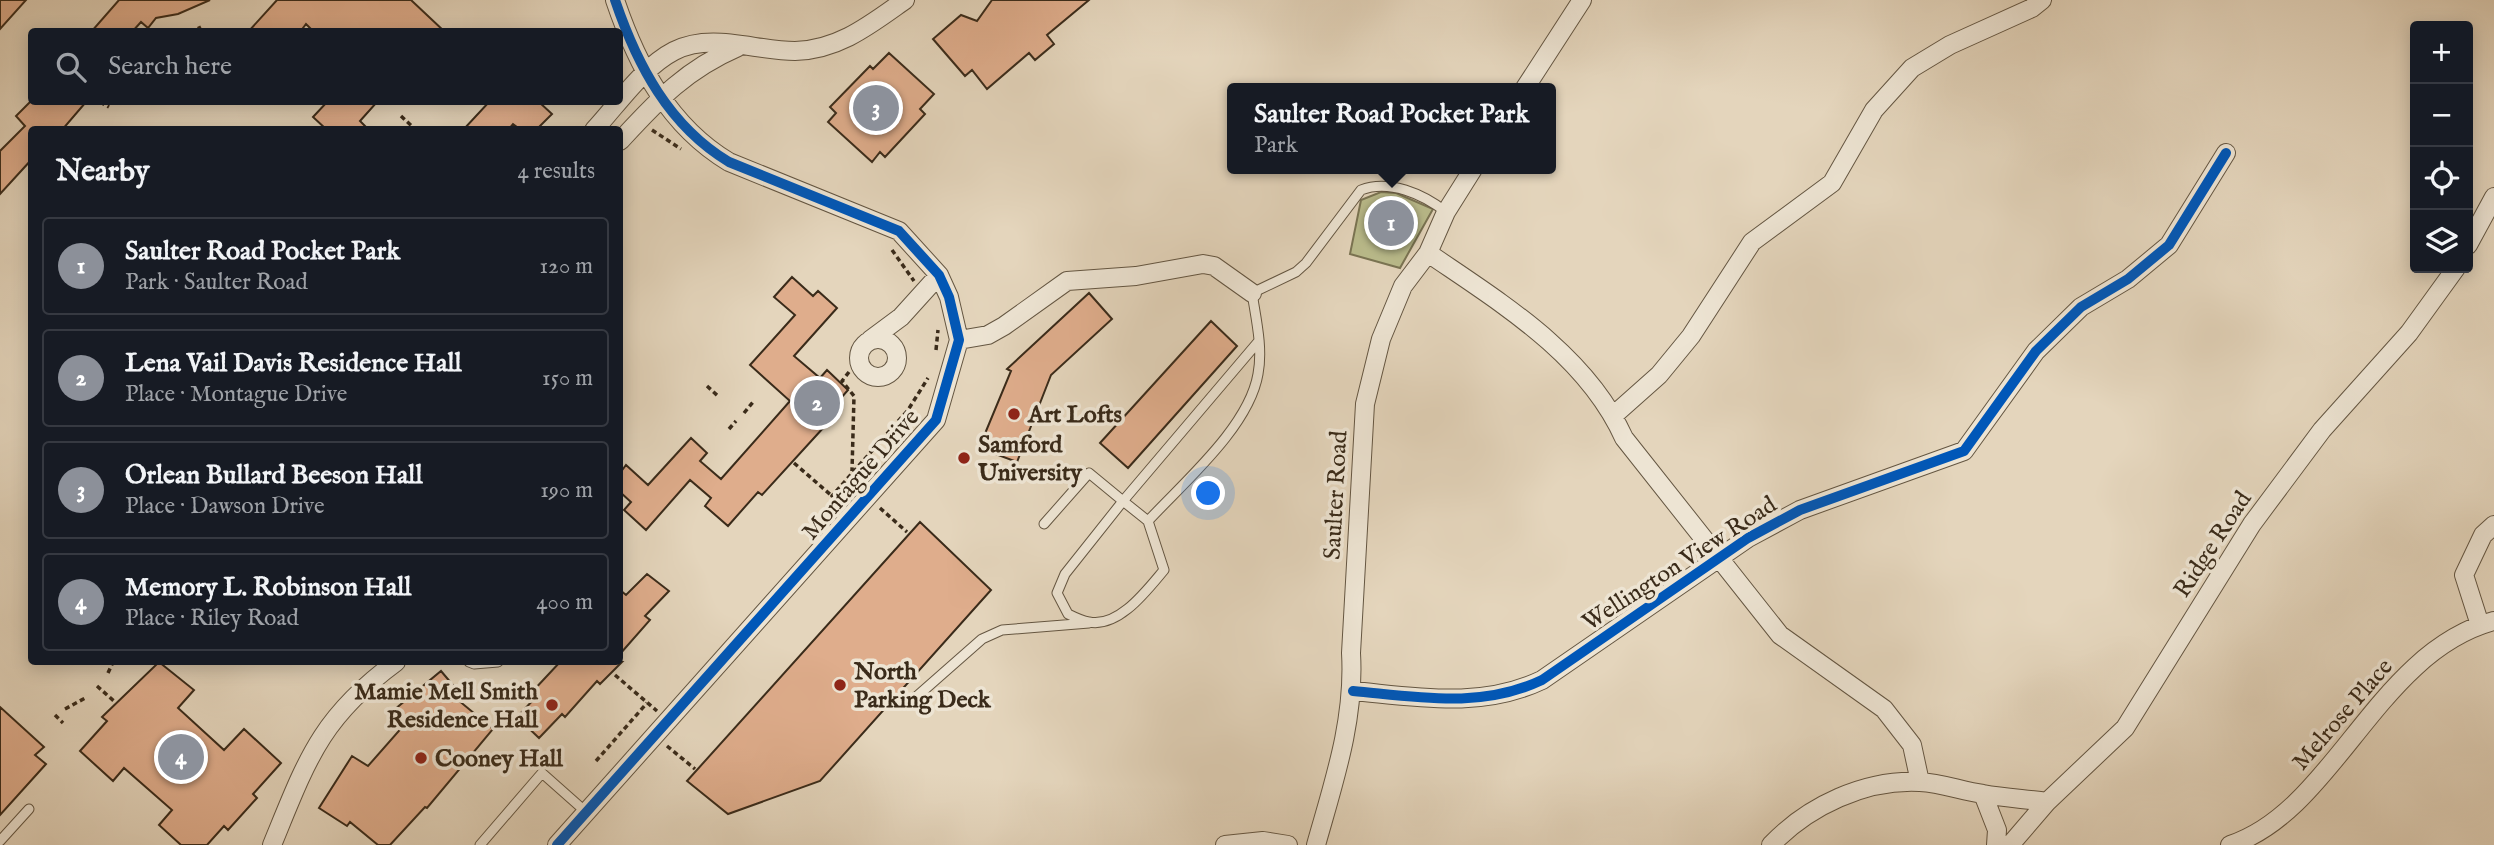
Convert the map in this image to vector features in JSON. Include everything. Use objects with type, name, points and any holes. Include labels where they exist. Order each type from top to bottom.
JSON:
[{"type":"street","name":"Montague Drive","points":[[557,845],[936,420],[959,340],[949,297],[939,275],[899,231],[729,162],[705,147],[679,124],[647,72],[615,0]]},
{"type":"street","points":[[623,98],[647,72],[673,52],[692,44],[709,41],[738,47],[796,51],[830,45],[860,32],[905,0]]},
{"type":"street","points":[[1528,83],[1582,0]]},
{"type":"street","points":[[1614,415],[1659,374],[1691,336],[1752,242],[1832,184],[1874,110],[1912,68],[1950,45],[2032,8],[2042,0]]},
{"type":"street","points":[[623,138],[662,96],[699,65],[738,47]]},
{"type":"street","points":[[598,126],[617,105]]},
{"type":"street","name":"Wellington View Road","points":[[1353,691],[1442,700],[1514,693],[1542,680],[1718,558],[1800,510],[1964,451],[2036,351],[2081,307],[2128,279],[2169,245],[2226,153]]},
{"type":"street","name":"Saulter Road","points":[[1316,845],[1338,765],[1353,691],[1351,653],[1365,404],[1381,339],[1403,286],[1428,253],[1446,212],[1470,174]]},
{"type":"street","points":[[2473,236],[2494,197]]},
{"type":"street","points":[[1428,253],[1518,315],[1575,366],[1614,415],[1624,438],[1780,635],[1884,709],[1912,745],[1920,782]]},
{"type":"street","points":[[959,340],[988,335],[1067,281],[1127,278],[1203,264],[1214,266],[1252,293]]},
{"type":"street","name":"Ridge Road","points":[[2010,845],[2048,802],[2125,728],[2252,524],[2322,430],[2409,333],[2452,273]]},
{"type":"street","points":[[901,317],[891,372],[879,377],[866,374],[858,358],[862,346],[901,317],[939,275]]},
{"type":"street","points":[[870,341],[884,340],[896,354]]},
{"type":"street","points":[[2487,623],[2464,575],[2483,535],[2494,526]]},
{"type":"street","name":"Melrose Place","points":[[2230,845],[2256,833],[2299,799],[2391,691],[2431,653],[2487,623]]},
{"type":"street","points":[[272,845],[304,766],[328,725],[360,689],[392,665]]},
{"type":"street","points":[[1771,845],[1791,824],[1835,799],[1883,785],[1920,782],[1983,794],[2048,802]]},
{"type":"street","points":[[1983,794],[1997,830],[1996,845]]},
{"type":"street","points":[[1225,845],[1264,841],[1288,845]]},
{"type":"lane","points":[[1148,520],[1212,452],[1250,404],[1258,374],[1258,342],[1252,293],[1296,272],[1306,263],[1361,190],[1372,185],[1394,187],[1432,201],[1446,212]]},
{"type":"lane","points":[[1091,623],[1068,614],[1056,593],[1065,574],[1258,342]]},
{"type":"lane","points":[[907,705],[982,639],[1002,630],[1110,619],[1139,599],[1164,570],[1148,520],[1089,473],[1044,524]]},
{"type":"lane","points":[[480,845],[542,773],[586,812]]},
{"type":"lane","points":[[0,841],[29,809]]},
{"type":"path","points":[[105,105],[109,107]]},
{"type":"path","points":[[401,116],[412,126]]},
{"type":"path","points":[[641,118],[664,139],[688,153]]},
{"type":"path","points":[[890,243],[893,254],[923,292]]},
{"type":"path","points":[[936,355],[937,318]]},
{"type":"path","points":[[849,372],[842,381],[854,396],[851,473]]},
{"type":"path","points":[[832,496],[915,402],[930,373]]},
{"type":"path","points":[[707,386],[719,397]]},
{"type":"path","points":[[744,413],[753,402]]},
{"type":"path","points":[[729,429],[736,421]]},
{"type":"path","points":[[794,463],[845,507]]},
{"type":"path","points":[[878,507],[907,532]]},
{"type":"path","points":[[108,673],[112,665]]},
{"type":"path","points":[[615,675],[661,715]]},
{"type":"path","points":[[97,685],[115,702]]},
{"type":"path","points":[[65,709],[87,697]]},
{"type":"path","points":[[596,761],[647,703]]},
{"type":"path","points":[[55,715],[63,723]]},
{"type":"path","points":[[666,745],[695,769]]},
{"type":"green space","points":[[1381,192],[1396,193],[1433,209],[1400,268],[1350,254],[1361,200]]},
{"type":"building","points":[[0,0],[26,0],[0,29]]},
{"type":"building","points":[[119,0],[210,0],[178,14],[156,18],[148,28],[141,22],[136,28],[94,28]]},
{"type":"building","points":[[277,0],[411,0],[441,28],[310,28],[306,24],[303,28],[252,28]]},
{"type":"building","points":[[992,0],[1089,0],[1047,35],[1054,44],[1035,60],[1029,53],[987,89],[972,70],[965,76],[933,39],[961,15],[977,21]]},
{"type":"building","points":[[889,53],[934,94],[920,109],[925,114],[885,157],[880,152],[872,162],[828,122],[836,113],[830,107],[870,66],[873,69]]},
{"type":"building","points":[[28,104],[83,105],[65,126],[28,126],[28,163],[0,194],[0,151],[25,126],[16,116]]},
{"type":"building","points":[[324,105],[374,105],[360,121],[365,126],[323,126],[313,117]]},
{"type":"building","points":[[486,105],[542,105],[552,114],[540,126],[467,126]]},
{"type":"building","points":[[792,277],[813,296],[818,291],[837,308],[794,356],[820,378],[827,370],[848,390],[819,423],[824,427],[762,495],[758,492],[728,526],[705,506],[711,498],[690,480],[646,530],[624,510],[631,502],[623,495],[623,469],[626,465],[648,485],[691,438],[707,453],[700,461],[721,479],[790,401],[750,365],[795,315],[774,297]]},
{"type":"building","points":[[1089,293],[1112,319],[1051,375],[1017,462],[979,448],[1011,371],[1007,369]]},
{"type":"building","points":[[1211,321],[1237,346],[1128,468],[1100,443]]},
{"type":"building","name":"North Parking Deck","points":[[920,522],[991,590],[820,781],[728,814],[687,781]]},
{"type":"building","points":[[647,574],[669,591],[645,616],[650,620],[623,651],[623,592],[626,595]]},
{"type":"building","points":[[156,665],[163,665],[194,690],[178,708],[224,750],[244,729],[281,763],[253,794],[257,798],[228,830],[224,826],[207,845],[181,845],[159,825],[172,810],[124,768],[113,781],[80,751],[107,721],[102,717]]},
{"type":"building","name":"Mamie Mell Smith Residence Hall","points":[[557,665],[619,665],[600,684],[597,681],[565,717],[562,714],[539,738],[517,717],[537,696],[532,692]]},
{"type":"building","name":"Cooney Hall","points":[[441,671],[463,697],[458,700],[493,729],[427,808],[425,807],[390,845],[378,845],[350,822],[347,826],[319,808],[352,756],[368,766],[405,724],[394,710]]},
{"type":"building","points":[[0,707],[44,747],[35,755],[46,764],[0,815]]},
{"type":"cycle path","points":[[557,845],[936,420],[959,340],[949,297],[939,275],[899,231],[729,162],[689,131],[672,112],[645,70],[615,0]]},
{"type":"cycle path","points":[[1353,691],[1425,698],[1473,698],[1496,695],[1542,680],[1748,538],[1800,510],[1964,451],[2036,351],[2081,307],[2128,279],[2169,245],[2226,153]]},
{"type":"place","name":"Orlean Bullard Beeson Hall","points":[[876,108]]},
{"type":"place","name":"Saulter Road Pocket Park","points":[[1391,223]]},
{"type":"place","name":"Lena Vail Davis Residence Hall","points":[[817,403]]},
{"type":"place","name":"Art Lofts","points":[[1014,414]]},
{"type":"place","name":"Samford University","points":[[964,458]]},
{"type":"place","name":"North Parking Deck","points":[[840,685]]},
{"type":"place","name":"Mamie Mell Smith Residence Hall","points":[[552,705]]},
{"type":"place","name":"Memory L. Robinson Hall","points":[[181,757]]},
{"type":"place","name":"Cooney Hall","points":[[421,758]]}]
